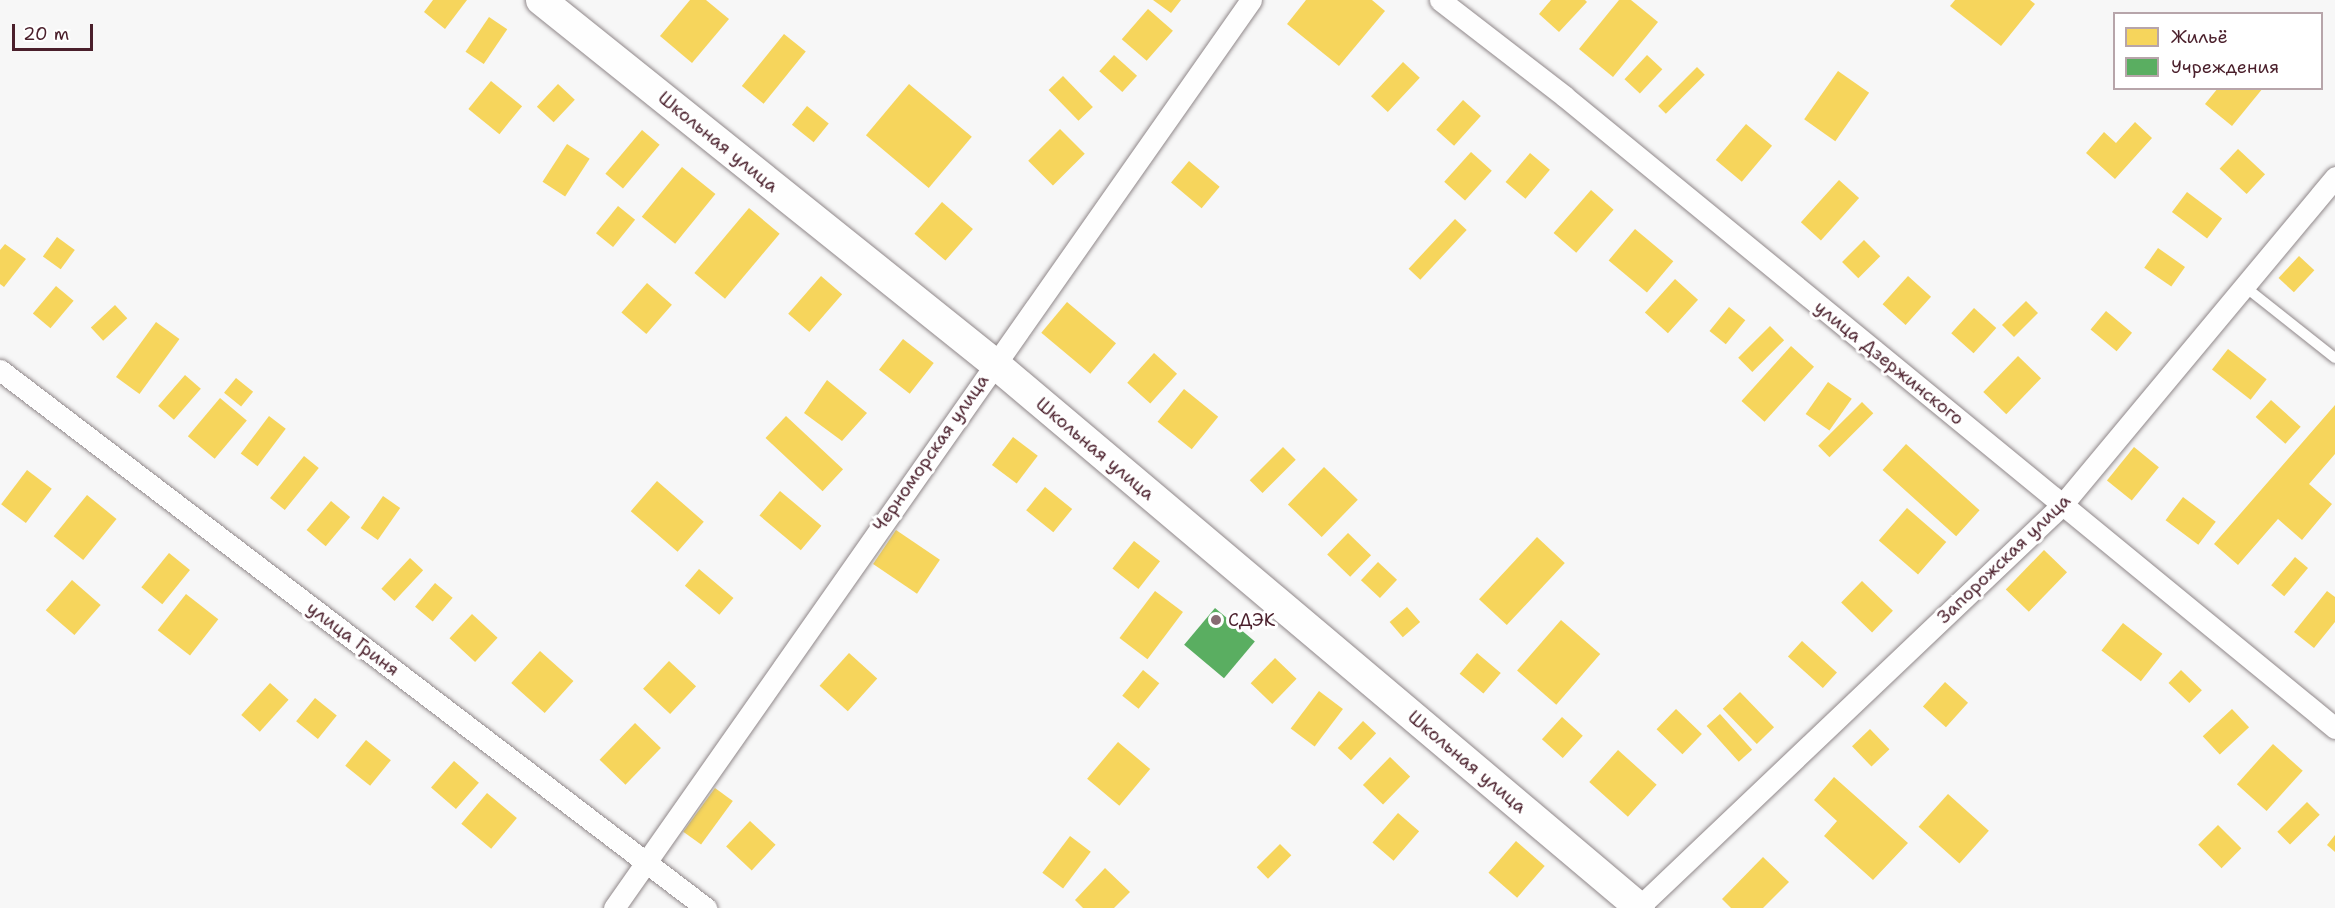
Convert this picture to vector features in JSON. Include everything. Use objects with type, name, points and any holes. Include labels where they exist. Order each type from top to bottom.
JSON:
[{"type":"street","name":"Школьная улица","points":[[541,0],[994,363],[1639,908]]},
{"type":"street","name":"Черноморская улица","points":[[614,908],[994,363],[1251,0]]},
{"type":"street","name":"улица Дзержинского","points":[[1440,0],[1564,96],[2335,728]]},
{"type":"street","name":"Запорожская улица","points":[[1639,908],[2062,505],[2335,177]]},
{"type":"street","name":"улица Гриня","points":[[0,370],[706,908]]},
{"type":"lane","points":[[2244,286],[2335,358]]},
{"type":"building: Жильё","points":[[433,0],[467,0],[445,29],[424,12]]},
{"type":"building: Жильё","points":[[690,0],[706,0],[729,19],[692,63],[660,36]]},
{"type":"building: Жильё","points":[[1153,0],[1181,0],[1171,13]]},
{"type":"building: Жильё","points":[[1306,0],[1372,0],[1385,11],[1339,66],[1287,24]]},
{"type":"building: Жильё","points":[[1551,0],[1585,0],[1587,2],[1559,32],[1539,14]]},
{"type":"building: Жильё","points":[[1619,0],[1631,0],[1658,22],[1613,77],[1579,49]]},
{"type":"building: Жильё","points":[[1955,0],[2030,0],[2035,4],[2001,46],[1950,6]]},
{"type":"building: Жильё","points":[[1148,9],[1173,31],[1147,61],[1122,39]]},
{"type":"building: Жильё","points":[[489,17],[507,29],[484,64],[466,52]]},
{"type":"building: Жильё","points":[[784,34],[806,52],[764,104],[742,86]]},
{"type":"building: Жильё","points":[[1114,55],[1137,76],[1122,92],[1099,71]]},
{"type":"building: Жильё","points":[[1647,55],[1662,69],[1640,93],[1624,79]]},
{"type":"building: Жильё","points":[[1403,62],[1420,78],[1388,112],[1371,96]]},
{"type":"building: Жильё","points":[[1697,67],[1705,75],[1666,114],[1658,106]]},
{"type":"building: Жильё","points":[[1838,71],[1869,93],[1835,141],[1804,119]]},
{"type":"building: Жильё","points":[[1063,76],[1093,107],[1078,121],[1049,90]]},
{"type":"building: Жильё","points":[[491,81],[522,106],[499,134],[468,109]]},
{"type":"building: Жильё","points":[[558,84],[575,100],[554,122],[537,107]]},
{"type":"building: Жильё","points":[[909,84],[972,137],[929,188],[866,135]]},
{"type":"building: Жильё","points":[[2216,90],[2261,90],[2232,126],[2205,104]]},
{"type":"building: Жильё","points":[[1463,100],[1481,116],[1454,146],[1436,130]]},
{"type":"building: Жильё","points":[[807,106],[829,124],[814,142],[792,125]]},
{"type":"building: Жильё","points":[[2135,122],[2152,138],[2115,179],[2086,153],[2104,132],[2116,143]]},
{"type":"building: Жильё","points":[[1746,124],[1772,146],[1742,182],[1716,160]]},
{"type":"building: Жильё","points":[[1060,129],[1085,154],[1053,186],[1028,161]]},
{"type":"building: Жильё","points":[[642,130],[660,145],[623,188],[605,174]]},
{"type":"building: Жильё","points":[[567,144],[590,159],[565,196],[542,182]]},
{"type":"building: Жильё","points":[[2238,149],[2265,174],[2247,194],[2220,169]]},
{"type":"building: Жильё","points":[[1471,152],[1492,171],[1465,200],[1444,182]]},
{"type":"building: Жильё","points":[[1530,153],[1550,170],[1525,199],[1506,182]]},
{"type":"building: Жильё","points":[[1189,161],[1220,187],[1202,208],[1171,182]]},
{"type":"building: Жильё","points":[[682,167],[715,194],[675,244],[642,217]]},
{"type":"building: Жильё","points":[[1839,180],[1859,198],[1821,240],[1801,222]]},
{"type":"building: Жильё","points":[[1591,190],[1614,210],[1576,253],[1554,233]]},
{"type":"building: Жильё","points":[[2187,192],[2222,218],[2207,238],[2172,212]]},
{"type":"building: Жильё","points":[[942,202],[973,229],[945,261],[914,234]]},
{"type":"building: Жильё","points":[[618,206],[635,220],[613,247],[596,233]]},
{"type":"building: Жильё","points":[[749,208],[780,234],[725,299],[694,273]]},
{"type":"building: Жильё","points":[[1455,219],[1467,230],[1420,280],[1409,269]]},
{"type":"building: Жильё","points":[[1635,229],[1673,261],[1647,293],[1609,260]]},
{"type":"building: Жильё","points":[[57,237],[75,250],[61,269],[43,256]]},
{"type":"building: Жильё","points":[[1864,240],[1880,256],[1858,278],[1842,262]]},
{"type":"building: Жильё","points":[[5,244],[26,259],[4,287],[0,284],[0,250]]},
{"type":"building: Жильё","points":[[2158,248],[2185,267],[2171,287],[2144,268]]},
{"type":"building: Жильё","points":[[2299,256],[2314,270],[2294,292],[2279,278]]},
{"type":"building: Жильё","points":[[821,276],[842,294],[809,332],[788,314]]},
{"type":"building: Жильё","points":[[1908,276],[1931,297],[1906,325],[1883,304]]},
{"type":"building: Жильё","points":[[1675,279],[1698,300],[1668,333],[1645,312]]},
{"type":"building: Жильё","points":[[647,283],[672,305],[646,334],[621,312]]},
{"type":"building: Жильё","points":[[56,286],[74,301],[50,328],[33,314]]},
{"type":"building: Жильё","points":[[2026,301],[2038,313],[2014,337],[2002,325]]},
{"type":"building: Жильё","points":[[1067,302],[1116,343],[1090,374],[1041,333]]},
{"type":"building: Жильё","points":[[115,305],[127,318],[103,341],[91,328]]},
{"type":"building: Жильё","points":[[1729,307],[1745,320],[1726,344],[1709,331]]},
{"type":"building: Жильё","points":[[1974,308],[1996,328],[1974,353],[1951,333]]},
{"type":"building: Жильё","points":[[2106,311],[2132,333],[2117,351],[2091,329]]},
{"type":"building: Жильё","points":[[156,322],[179,339],[139,394],[116,377]]},
{"type":"building: Жильё","points":[[1770,326],[1784,340],[1752,372],[1738,358]]},
{"type":"building: Жильё","points":[[903,339],[934,363],[910,394],[879,370]]},
{"type":"building: Жильё","points":[[1791,346],[1814,367],[1765,422],[1741,401]]},
{"type":"building: Жильё","points":[[2228,349],[2267,379],[2251,400],[2212,369]]},
{"type":"building: Жильё","points":[[1154,353],[1177,374],[1150,403],[1127,383]]},
{"type":"building: Жильё","points":[[2018,356],[2041,378],[2006,414],[1983,392]]},
{"type":"building: Жильё","points":[[185,375],[201,389],[174,420],[158,406]]},
{"type":"building: Жильё","points":[[236,378],[253,392],[241,407],[224,393]]},
{"type":"building: Жильё","points":[[827,380],[867,413],[842,441],[804,413]]},
{"type":"building: Жильё","points":[[1828,382],[1852,399],[1829,431],[1806,414]]},
{"type":"building: Жильё","points":[[1184,389],[1218,417],[1192,449],[1158,422]]},
{"type":"building: Жильё","points":[[220,398],[247,420],[215,459],[188,436]]},
{"type":"building: Жильё","points":[[2271,400],[2301,427],[2285,444],[2256,417]]},
{"type":"building: Жильё","points":[[1862,402],[1873,413],[1829,457],[1818,446]]},
{"type":"building: Жильё","points":[[2335,405],[2335,454],[2309,484],[2332,504],[2302,540],[2278,519],[2238,565],[2214,544]]},
{"type":"building: Жильё","points":[[269,416],[286,429],[257,466],[241,454]]},
{"type":"building: Жильё","points":[[786,416],[843,469],[823,491],[766,438]]},
{"type":"building: Жильё","points":[[1013,437],[1038,456],[1017,484],[992,465]]},
{"type":"building: Жильё","points":[[1906,444],[1980,510],[1956,536],[1883,470]]},
{"type":"building: Жильё","points":[[1283,447],[1296,460],[1262,493],[1250,480]]},
{"type":"building: Жильё","points":[[2134,447],[2159,467],[2132,501],[2107,480]]},
{"type":"building: Жильё","points":[[304,456],[319,468],[285,510],[270,498]]},
{"type":"building: Жильё","points":[[1324,467],[1358,500],[1322,537],[1288,504]]},
{"type":"building: Жильё","points":[[27,470],[52,489],[26,523],[1,504]]},
{"type":"building: Жильё","points":[[657,481],[704,522],[678,552],[631,511]]},
{"type":"building: Жильё","points":[[1045,487],[1072,509],[1053,532],[1026,510]]},
{"type":"building: Жильё","points":[[780,491],[821,526],[801,550],[759,516]]},
{"type":"building: Жильё","points":[[87,495],[117,519],[83,560],[54,536]]},
{"type":"building: Жильё","points":[[383,496],[400,508],[378,540],[361,528]]},
{"type":"building: Жильё","points":[[2183,497],[2216,522],[2198,545],[2166,520]]},
{"type":"building: Жильё","points":[[331,501],[350,517],[326,546],[307,530]]},
{"type":"building: Жильё","points":[[1907,508],[1946,542],[1918,575],[1879,540]]},
{"type":"building: Жильё","points":[[896,530],[940,560],[917,594],[873,564]]},
{"type":"building: Жильё","points":[[1348,533],[1371,555],[1350,577],[1327,555]]},
{"type":"building: Жильё","points":[[1537,537],[1565,563],[1507,625],[1479,599]]},
{"type":"building: Жильё","points":[[1134,541],[1160,561],[1138,589],[1112,569]]},
{"type":"building: Жильё","points":[[2044,550],[2067,572],[2029,612],[2006,590]]},
{"type":"building: Жильё","points":[[169,553],[190,570],[162,604],[141,587]]},
{"type":"building: Жильё","points":[[2295,557],[2308,568],[2284,596],[2271,585]]},
{"type":"building: Жильё","points":[[410,558],[423,570],[395,601],[381,589]]},
{"type":"building: Жильё","points":[[1378,562],[1397,580],[1380,598],[1361,580]]},
{"type":"building: Жильё","points":[[699,569],[733,598],[719,615],[685,586]]},
{"type":"building: Жильё","points":[[72,580],[101,605],[74,635],[46,610]]},
{"type":"building: Жильё","points":[[1862,581],[1893,611],[1872,632],[1841,603]]},
{"type":"building: Жильё","points":[[435,583],[453,598],[433,622],[415,607]]},
{"type":"building: Жильё","points":[[1155,591],[1183,612],[1147,659],[1119,638]]},
{"type":"building: Жильё","points":[[2327,591],[2335,597],[2335,622],[2314,648],[2294,632]]},
{"type":"building: Жильё","points":[[186,594],[218,619],[190,655],[158,630]]},
{"type":"building: Жильё","points":[[1407,607],[1420,622],[1403,637],[1390,622]]},
{"type":"building: Жильё","points":[[472,614],[498,638],[475,662],[449,638]]},
{"type":"building: Жильё","points":[[1561,620],[1600,654],[1556,705],[1517,671]]},
{"type":"building: Жильё","points":[[2123,623],[2162,654],[2141,681],[2101,651]]},
{"type":"building: Жильё","points":[[1802,641],[1837,672],[1823,688],[1788,657]]},
{"type":"building: Жильё","points":[[540,651],[573,681],[545,713],[511,683]]},
{"type":"building: Жильё","points":[[849,653],[877,678],[848,711],[820,686]]},
{"type":"building: Жильё","points":[[1477,653],[1501,673],[1483,694],[1460,674]]},
{"type":"building: Жильё","points":[[1275,658],[1297,679],[1272,704],[1251,683]]},
{"type":"building: Жильё","points":[[669,661],[696,686],[670,714],[643,689]]},
{"type":"building: Жильё","points":[[1143,670],[1159,683],[1139,709],[1122,696]]},
{"type":"building: Жильё","points":[[2181,670],[2202,690],[2189,703],[2168,683]]},
{"type":"building: Жильё","points":[[1945,682],[1968,703],[1946,727],[1923,707]]},
{"type":"building: Жильё","points":[[270,683],[289,700],[260,732],[241,715]]},
{"type":"building: Жильё","points":[[1319,691],[1343,709],[1315,747],[1291,729]]},
{"type":"building: Жильё","points":[[1740,692],[1774,727],[1757,744],[1723,709]]},
{"type":"building: Жильё","points":[[315,698],[337,716],[318,739],[296,721]]},
{"type":"building: Жильё","points":[[1676,709],[1702,734],[1682,754],[1657,729]]},
{"type":"building: Жильё","points":[[2232,709],[2249,727],[2220,755],[2203,736]]},
{"type":"building: Жильё","points":[[1720,714],[1752,750],[1739,762],[1707,726]]},
{"type":"building: Жильё","points":[[1562,717],[1583,736],[1563,758],[1542,739]]},
{"type":"building: Жильё","points":[[1363,721],[1376,733],[1351,760],[1338,748]]},
{"type":"building: Жильё","points":[[635,723],[661,748],[625,785],[600,760]]},
{"type":"building: Жильё","points":[[1870,729],[1889,749],[1871,767],[1852,746]]},
{"type":"building: Жильё","points":[[366,740],[391,760],[370,786],[345,766]]},
{"type":"building: Жильё","points":[[1118,742],[1150,769],[1119,806],[1087,779]]},
{"type":"building: Жильё","points":[[2273,744],[2303,771],[2267,811],[2237,784]]},
{"type":"building: Жильё","points":[[1618,750],[1657,785],[1628,817],[1589,782]]},
{"type":"building: Жильё","points":[[1390,757],[1410,776],[1383,805],[1363,785]]},
{"type":"building: Жильё","points":[[454,761],[479,783],[456,809],[431,787]]},
{"type":"building: Жильё","points":[[1834,777],[1908,843],[1873,880],[1824,836],[1837,821],[1814,800]]},
{"type":"building: Жильё","points":[[715,788],[733,801],[701,845],[683,832]]},
{"type":"building: Жильё","points":[[487,793],[517,818],[491,849],[461,824]]},
{"type":"building: Жильё","points":[[1948,794],[1989,831],[1959,864],[1919,827]]},
{"type":"building: Жильё","points":[[2307,802],[2320,815],[2290,844],[2277,832]]},
{"type":"building: Жильё","points":[[1398,813],[1419,831],[1394,861],[1372,842]]},
{"type":"building: Жильё","points":[[750,821],[776,845],[752,870],[726,847]]},
{"type":"building: Жильё","points":[[2218,825],[2241,848],[2222,868],[2198,845]]},
{"type":"building: Жильё","points":[[2335,835],[2335,852],[2327,845]]},
{"type":"building: Жильё","points":[[1070,836],[1091,852],[1063,888],[1042,873]]},
{"type":"building: Жильё","points":[[1516,841],[1545,866],[1517,898],[1488,873]]},
{"type":"building: Жильё","points":[[1280,844],[1291,855],[1268,879],[1257,867]]},
{"type":"building: Жильё","points":[[1763,857],[1789,882],[1763,908],[1731,908],[1722,899]]},
{"type":"building: Жильё","points":[[1105,868],[1130,892],[1114,908],[1083,908],[1075,900]]},
{"type":"building: Учреждения","points":[[1215,608],[1255,641],[1224,678],[1184,645]]},
{"type":"place","name":"СДЭК","points":[[1216,620]]}]
